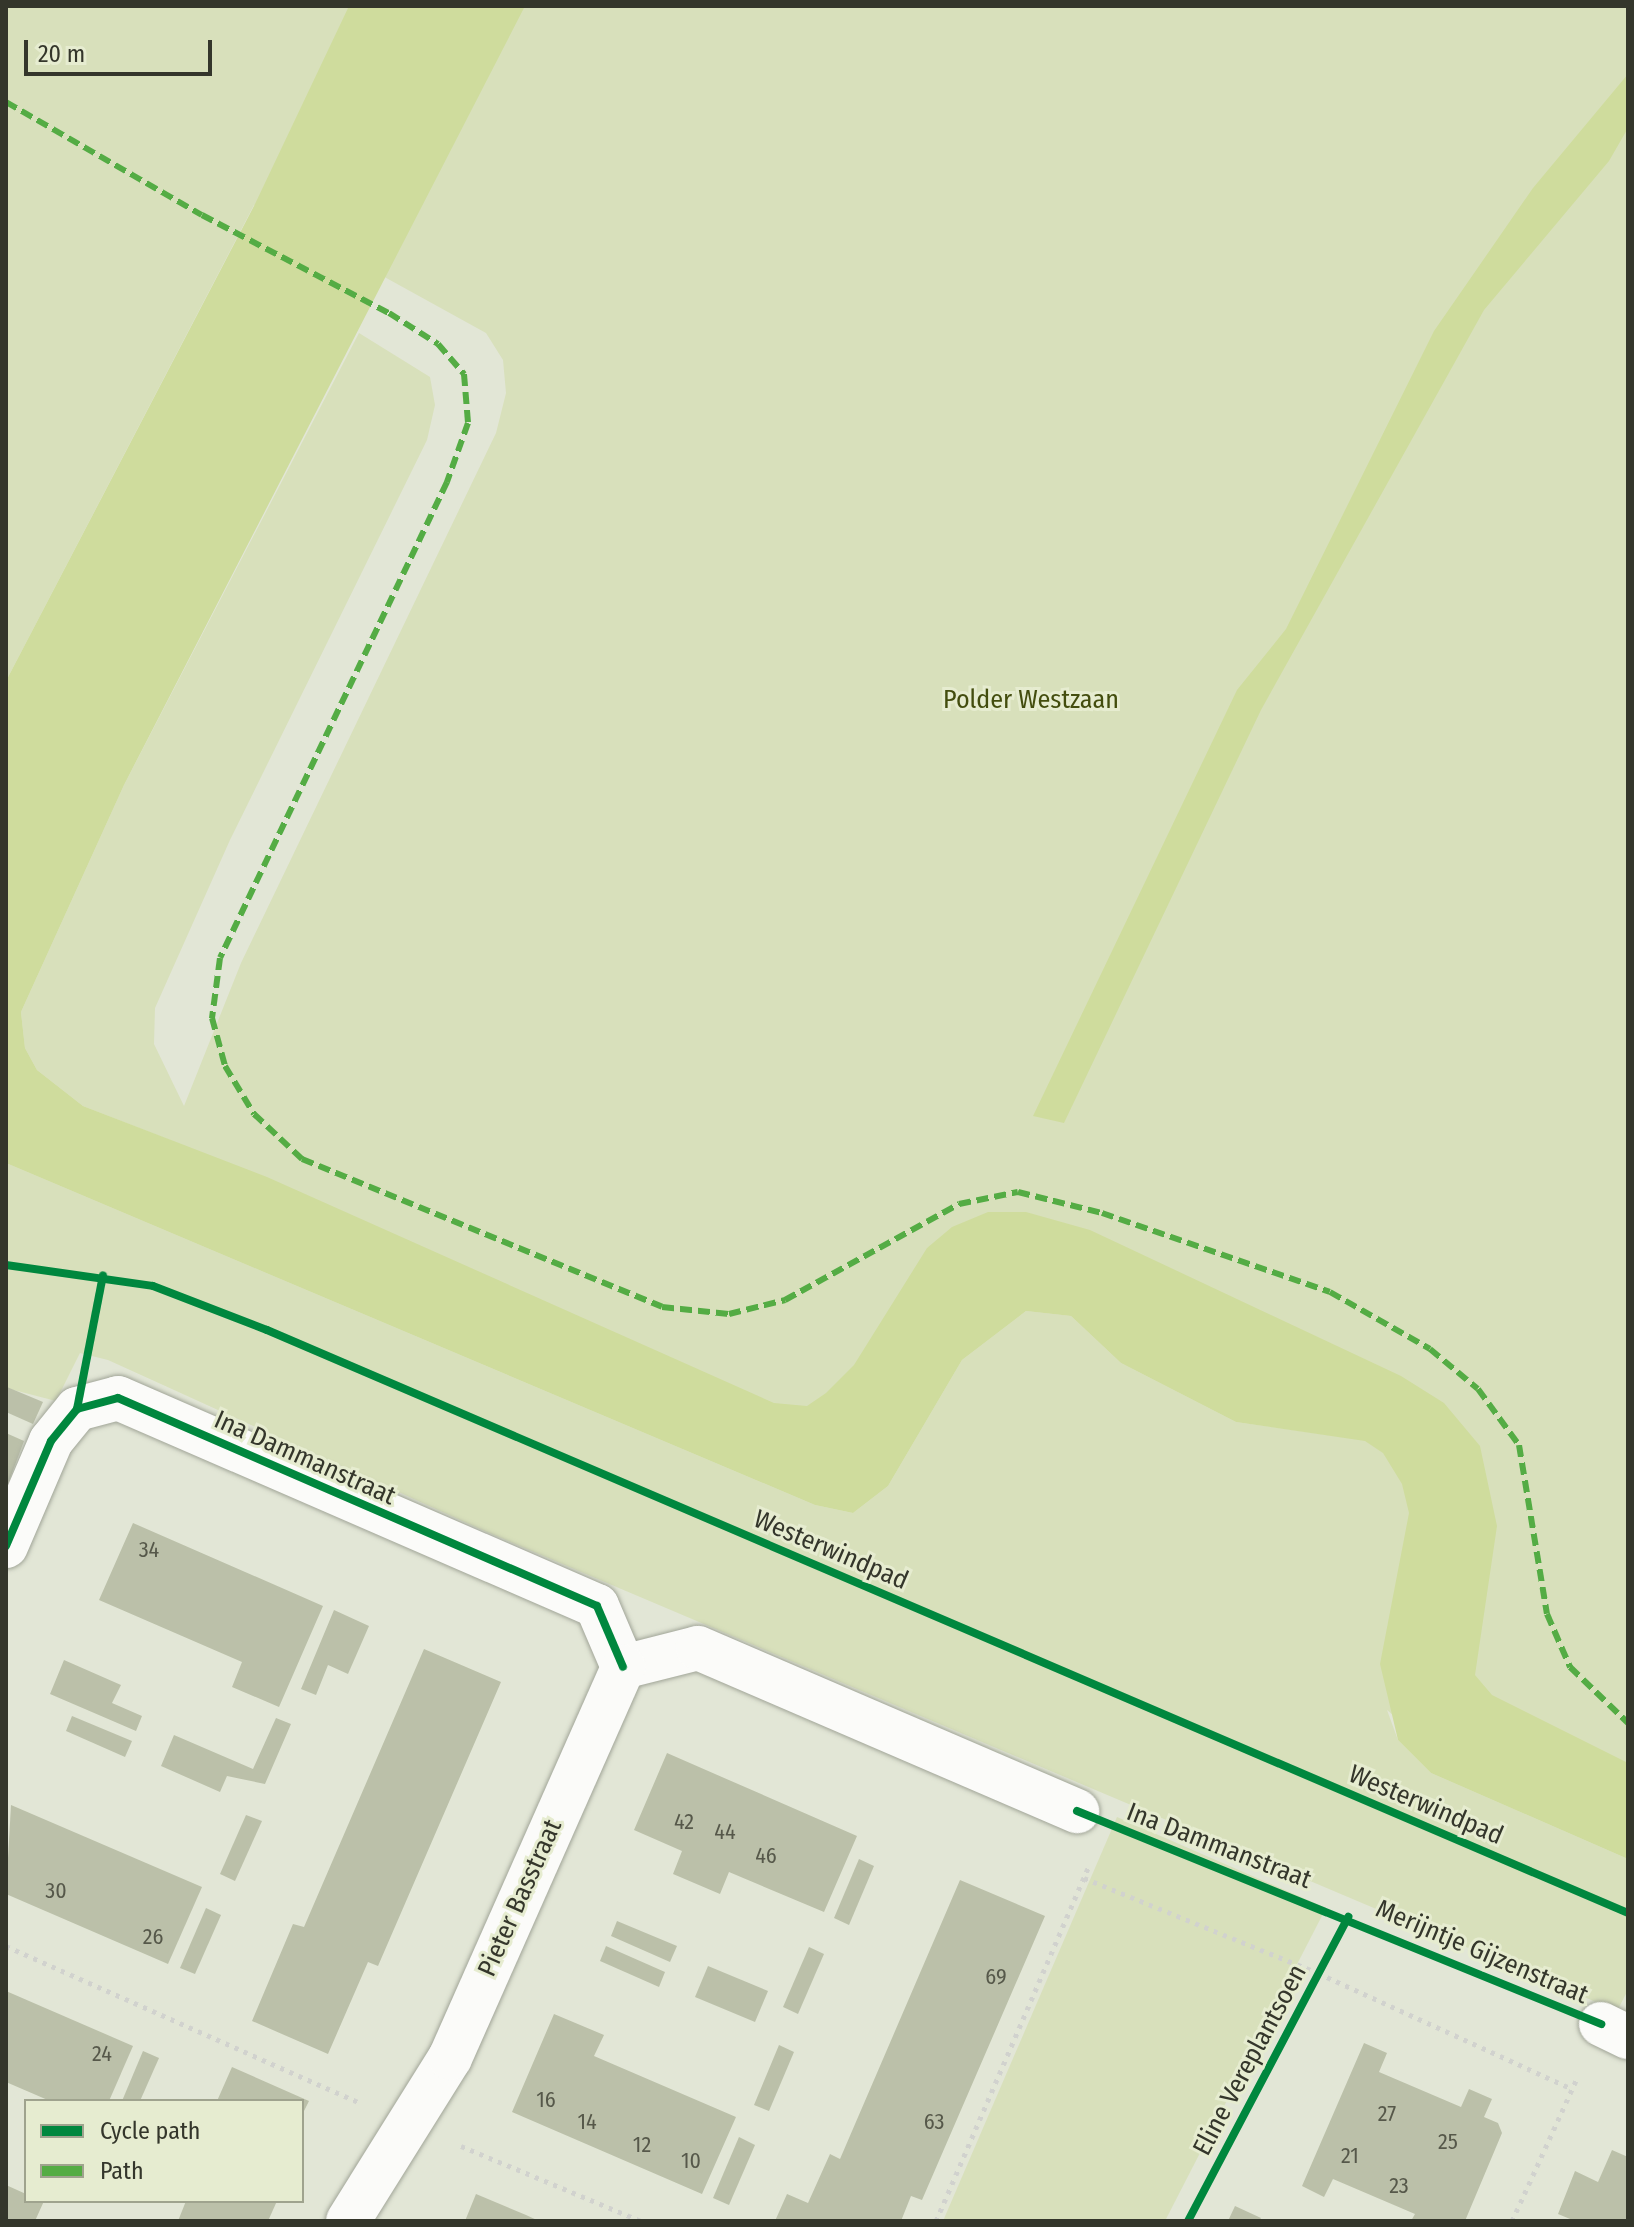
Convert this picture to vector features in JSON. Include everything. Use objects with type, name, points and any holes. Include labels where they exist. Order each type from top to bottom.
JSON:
[{"type":"street","name":"Ina Dammanstraat","points":[[6,1546],[51,1441],[77,1409],[118,1398],[597,1606],[623,1667]]},
{"type":"street","points":[[623,1667],[698,1648],[1092,1817]]},
{"type":"street","name":"Pieter Basstraat","points":[[348,2221],[406,2123],[450,2058],[623,1667]]},
{"type":"path","points":[[936,2221],[1084,1878],[1092,1817]]},
{"type":"path","points":[[1084,1878],[1318,1973],[1572,2089]]},
{"type":"path","points":[[6,1946],[406,2123],[641,2221]]},
{"type":"path","points":[[1512,2221],[1572,2089],[1615,2030]]},
{"type":"green space","name":"Polder Westzaan","points":[[6,6],[1628,6],[1628,1836],[1436,1751],[1387,1710],[1398,1740],[1431,1773],[1628,1859],[1628,1990],[1617,2011],[482,1530],[108,1360],[80,1353],[56,1401],[6,1388],[6,1163],[815,1505],[853,1513],[888,1486],[962,1360],[1026,1311],[1071,1316],[1121,1363],[1236,1422],[1363,1440],[1345,1426],[1063,1305],[1024,1298],[995,1302],[966,1327],[904,1456],[880,1482],[843,1493],[665,1431],[142,1211],[170,1140],[83,1106],[37,1070],[25,1048],[21,1012],[124,785],[359,333],[430,377],[435,405],[427,440],[230,840],[155,1008],[154,1044],[184,1106],[241,963],[496,433],[506,393],[503,360],[486,333],[254,205],[6,681]]},
{"type":"green space","points":[[1117,1817],[1326,1908],[1165,2221],[943,2221]]},
{"type":"shaded area","points":[[349,6],[525,6],[124,785],[21,1012],[25,1048],[37,1070],[83,1106],[267,1177],[774,1403],[807,1406],[826,1393],[854,1365],[927,1248],[952,1227],[988,1212],[1026,1212],[1090,1230],[1401,1376],[1444,1403],[1480,1446],[1497,1526],[1475,1675],[1492,1695],[1628,1763],[1628,1859],[1431,1773],[1398,1740],[1380,1664],[1409,1513],[1402,1484],[1383,1453],[1365,1441],[1236,1422],[1121,1363],[1071,1316],[1026,1311],[962,1360],[888,1486],[853,1513],[815,1505],[6,1163],[6,681],[255,204]]},
{"type":"shaded area","points":[[1628,74],[1628,128],[1609,161],[1484,310],[1261,710],[1064,1123],[1033,1116],[1237,690],[1286,629],[1434,331],[1533,188]]},
{"type":"building","points":[[7,1387],[43,1402],[33,1424],[6,1412]]},
{"type":"building","points":[[6,1433],[24,1441],[6,1489]]},
{"type":"building","points":[[133,1523],[323,1606],[279,1707],[232,1687],[242,1662],[99,1600]]},
{"type":"building","points":[[334,1610],[369,1626],[348,1674],[328,1665],[316,1695],[301,1689]]},
{"type":"building","points":[[424,1649],[501,1682],[378,1966],[368,1962],[328,2054],[252,2021],[293,1924],[304,1927]]},
{"type":"building","points":[[64,1660],[121,1685],[112,1703],[142,1716],[136,1731],[50,1694]]},
{"type":"building","points":[[72,1716],[132,1741],[125,1757],[66,1731]]},
{"type":"building","points":[[276,1718],[291,1724],[265,1784],[227,1776],[220,1792],[161,1766],[174,1735],[253,1769]]},
{"type":"building","points":[[667,1753],[857,1836],[824,1912],[729,1872],[720,1894],[673,1874],[682,1851],[634,1830]]},
{"type":"building","points":[[11,1805],[202,1887],[168,1964],[6,1894]]},
{"type":"building","points":[[246,1815],[262,1821],[235,1881],[220,1874]]},
{"type":"building","points":[[859,1859],[874,1866],[849,1925],[834,1918]]},
{"type":"building","points":[[960,1880],[1045,1916],[922,2200],[911,2196],[901,2221],[775,2221],[787,2194],[808,2203],[830,2154],[840,2159]]},
{"type":"building","points":[[206,1908],[221,1915],[195,1974],[180,1968]]},
{"type":"building","points":[[617,1921],[677,1946],[670,1962],[611,1936]]},
{"type":"building","points":[[606,1946],[665,1972],[659,1987],[600,1961]]},
{"type":"building","points":[[809,1947],[824,1954],[798,2014],[783,2007]]},
{"type":"building","points":[[708,1966],[768,1991],[755,2022],[695,1997]]},
{"type":"building","points":[[6,1991],[133,2046],[110,2099],[45,2099],[6,2082]]},
{"type":"building","points":[[554,2014],[604,2035],[594,2056],[736,2117],[702,2194],[512,2112]]},
{"type":"building","points":[[1364,2043],[1387,2053],[1379,2072],[1461,2107],[1469,2089],[1492,2099],[1484,2117],[1498,2123],[1502,2133],[1465,2221],[1411,2221],[1415,2214],[1333,2179],[1324,2197],[1302,2186]]},
{"type":"building","points":[[779,2045],[794,2052],[769,2111],[754,2105]]},
{"type":"building","points":[[143,2051],[159,2058],[141,2099],[123,2099]]},
{"type":"building","points":[[232,2067],[309,2101],[304,2111],[304,2099],[218,2099]]},
{"type":"building","points":[[739,2137],[755,2145],[729,2205],[713,2198]]},
{"type":"building","points":[[1612,2150],[1628,2157],[1628,2221],[1575,2221],[1558,2214],[1575,2171],[1598,2182]]},
{"type":"building","points":[[6,2185],[24,2193],[24,2203],[43,2203],[35,2221],[6,2221]]},
{"type":"building","points":[[476,2194],[526,2215],[539,2221],[465,2221]]},
{"type":"building","points":[[185,2203],[276,2203],[268,2221],[178,2221]]},
{"type":"building","points":[[1235,2206],[1261,2218],[1259,2221],[1228,2221]]},
{"type":"marked path","points":[[6,102],[202,215],[389,313],[438,344],[464,374],[468,423],[447,482],[220,958],[212,1018],[225,1066],[254,1114],[302,1159],[662,1307],[729,1314],[785,1300],[959,1204],[1018,1192],[1102,1213],[1330,1292],[1430,1349],[1478,1389],[1519,1445],[1547,1614],[1570,1667],[1628,1723]]},
{"type":"cycle path","name":"Westerwindpad","points":[[6,1265],[153,1286],[267,1330],[1628,1913]]},
{"type":"cycle path","points":[[77,1409],[103,1275]]},
{"type":"cycle path","points":[[6,1546],[51,1441],[77,1409],[118,1398],[597,1606],[623,1667]]},
{"type":"cycle path","name":"Merijntje Gijzenstraat","points":[[1077,1811],[1601,2024]]},
{"type":"cycle path","name":"Eline Vereplantsoen","points":[[1188,2221],[1348,1917]]}]
